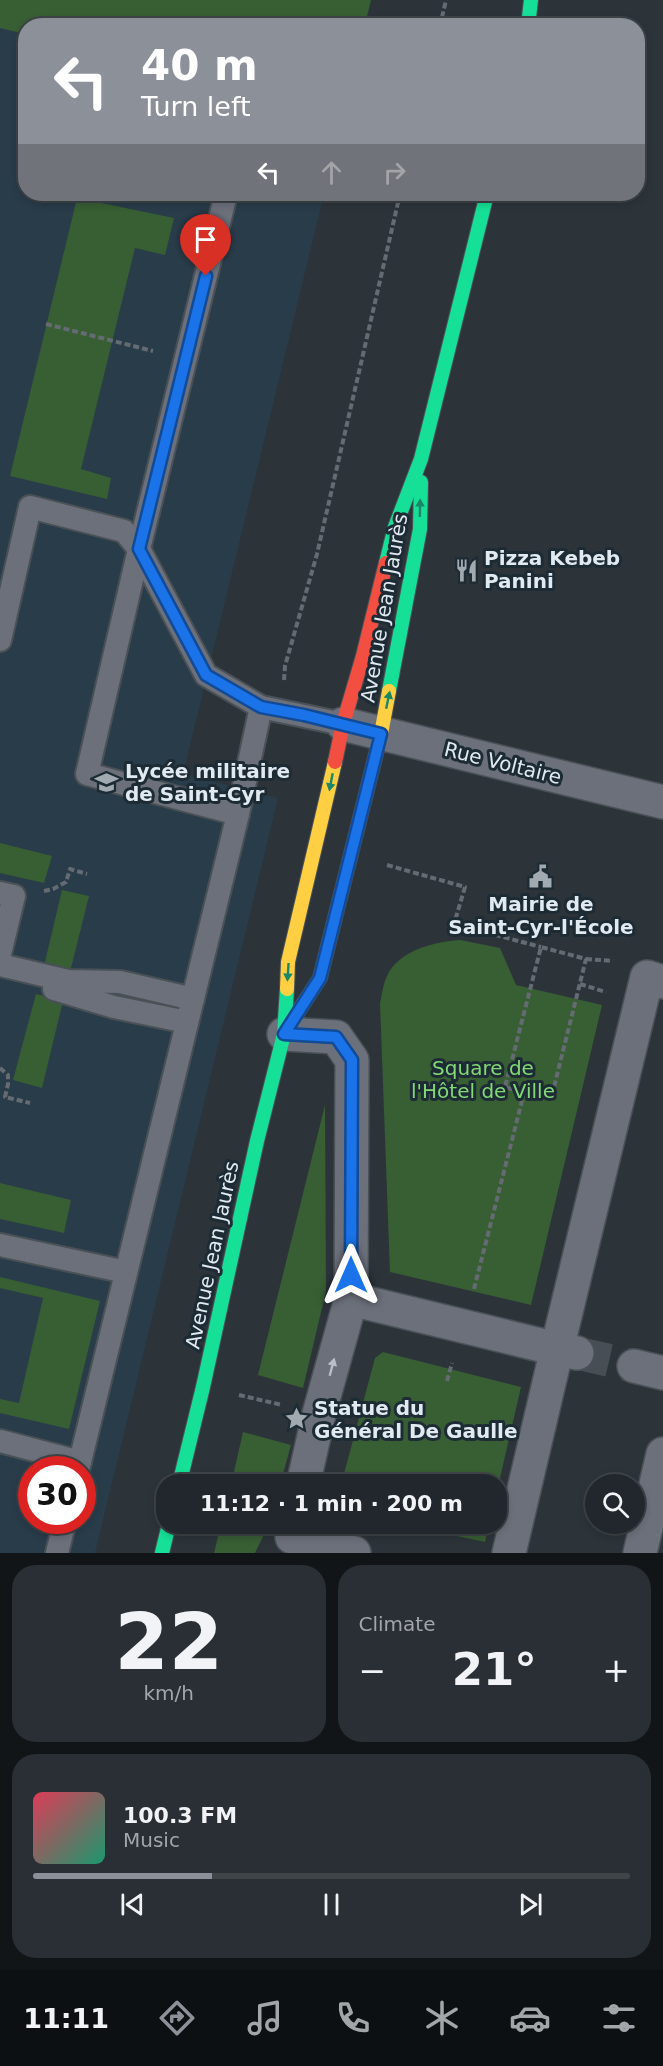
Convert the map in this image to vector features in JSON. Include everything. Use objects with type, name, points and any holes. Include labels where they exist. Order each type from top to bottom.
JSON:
[{"type":"main road","points":[[529,18],[531,0]]},
{"type":"main road","name":"Avenue Jean Jaurès","points":[[182,1474],[257,1141],[284,1034],[288,962],[343,724],[363,656],[395,527],[422,459],[485,201]]},
{"type":"main road","name":"Avenue Jean Jaurès","points":[[284,1034],[320,978],[381,734],[420,529],[422,459]]},
{"type":"main road","points":[[162,1553],[167,1534]]},
{"type":"street","name":"Rue Voltaire","points":[[343,724],[663,802]]},
{"type":"street","points":[[509,1553],[567,1351],[647,977],[663,982]]},
{"type":"street","points":[[284,1034],[336,1037],[352,1060],[351,1299],[319,1414],[305,1474]]},
{"type":"street","points":[[351,1299],[567,1351]]},
{"type":"street","points":[[640,1553],[663,1454]]},
{"type":"street","points":[[290,1538],[354,1553]]},
{"type":"lane","points":[[224,201],[139,549],[87,774],[238,814]]},
{"type":"lane","points":[[0,640],[30,507],[124,531],[139,549],[206,675],[271,709],[343,724]]},
{"type":"lane","points":[[81,1456],[238,814],[271,709]]},
{"type":"lane","points":[[0,954],[7,895]]},
{"type":"lane","points":[[0,965],[68,981],[120,982],[193,999]]},
{"type":"lane","points":[[0,976],[114,1007],[187,1022]]},
{"type":"lane","points":[[0,1245],[126,1272]]},
{"type":"lane","points":[[0,1442],[46,1456]]},
{"type":"lane","points":[[57,1553],[62,1534]]},
{"type":"path","points":[[442,18],[446,0]]},
{"type":"path","points":[[271,709],[317,554],[398,201]]},
{"type":"path","points":[[46,324],[185,359]]},
{"type":"path","points":[[380,863],[465,887],[454,924],[586,959],[619,961]]},
{"type":"path","points":[[7,895],[53,889],[66,882],[70,870],[87,874]]},
{"type":"path","points":[[541,947],[505,1087],[524,1093],[551,1099],[586,959]]},
{"type":"path","points":[[0,1068],[8,1075],[5,1097],[30,1103]]},
{"type":"path","points":[[464,1326],[524,1093]]},
{"type":"path","points":[[238,1395],[319,1414]]},
{"type":"shaded area","name":"Lycée militaire de Saint-Cyr","points":[[0,0],[371,0],[367,18],[18,18],[18,201],[322,201],[183,774],[278,798],[95,1553],[0,1553]]},
{"type":"green space","points":[[0,0],[371,0],[367,18],[18,18],[18,32],[0,28]]},
{"type":"green space","points":[[76,201],[92,201],[174,218],[165,255],[135,248],[81,469],[111,478],[107,499],[10,476]]},
{"type":"green space","points":[[0,843],[52,856],[44,883],[0,873]]},
{"type":"green space","points":[[62,890],[89,896],[70,972],[44,966]]},
{"type":"green space","name":"Square de l'Hôtel de Ville","points":[[460,940],[500,948],[516,985],[602,1005],[531,1305],[390,1272],[380,1003],[386,979],[400,960],[429,945]]},
{"type":"green space","points":[[36,994],[63,1001],[42,1088],[13,1080]]},
{"type":"green space","points":[[325,1105],[326,1291],[303,1388],[258,1375]]},
{"type":"green space","points":[[0,1183],[71,1200],[64,1233],[0,1219]]},
{"type":"green space","points":[[0,1277],[100,1301],[69,1429],[0,1413],[0,1399],[19,1403],[43,1298],[0,1288]]},
{"type":"green space","points":[[383,1352],[521,1387],[501,1474],[344,1474],[375,1358]]},
{"type":"green space","points":[[243,1432],[291,1445],[283,1474],[233,1474]]},
{"type":"green space","points":[[219,1534],[264,1534],[255,1553],[214,1553]]},
{"type":"green space","points":[[447,1534],[487,1534],[485,1542]]},
{"type":"tunnel","points":[[577,1353],[634,1366]]},
{"type":"traffic: fast","points":[[529,18],[531,0]]},
{"type":"traffic: fast","points":[[386,563],[395,527],[421,459],[485,201]]},
{"type":"traffic: fast","points":[[389,691],[420,529],[421,482]]},
{"type":"traffic: fast","points":[[182,1474],[257,1141],[284,1034],[287,989]]},
{"type":"traffic: fast","points":[[162,1553],[167,1534]]},
{"type":"traffic: slow","points":[[285,1032],[320,978],[381,734],[389,691]]},
{"type":"traffic: slow","points":[[287,989],[288,962],[335,762]]},
{"type":"traffic: jam","points":[[335,762],[386,563]]},
{"type":"place","name":"Pizza Kebeb Panini","points":[[466,570]]},
{"type":"place","name":"Lycée militaire de Saint-Cyr","points":[[107,782]]},
{"type":"place","name":"Mairie de Saint-Cyr-l'École","points":[[541,876]]},
{"type":"place","name":"Statue du Général De Gaulle","points":[[296,1419]]},
{"type":"route","points":[[206,276],[139,549],[206,675],[261,707],[381,734],[320,978],[284,1034],[336,1037],[352,1060],[351,1275]]}]
